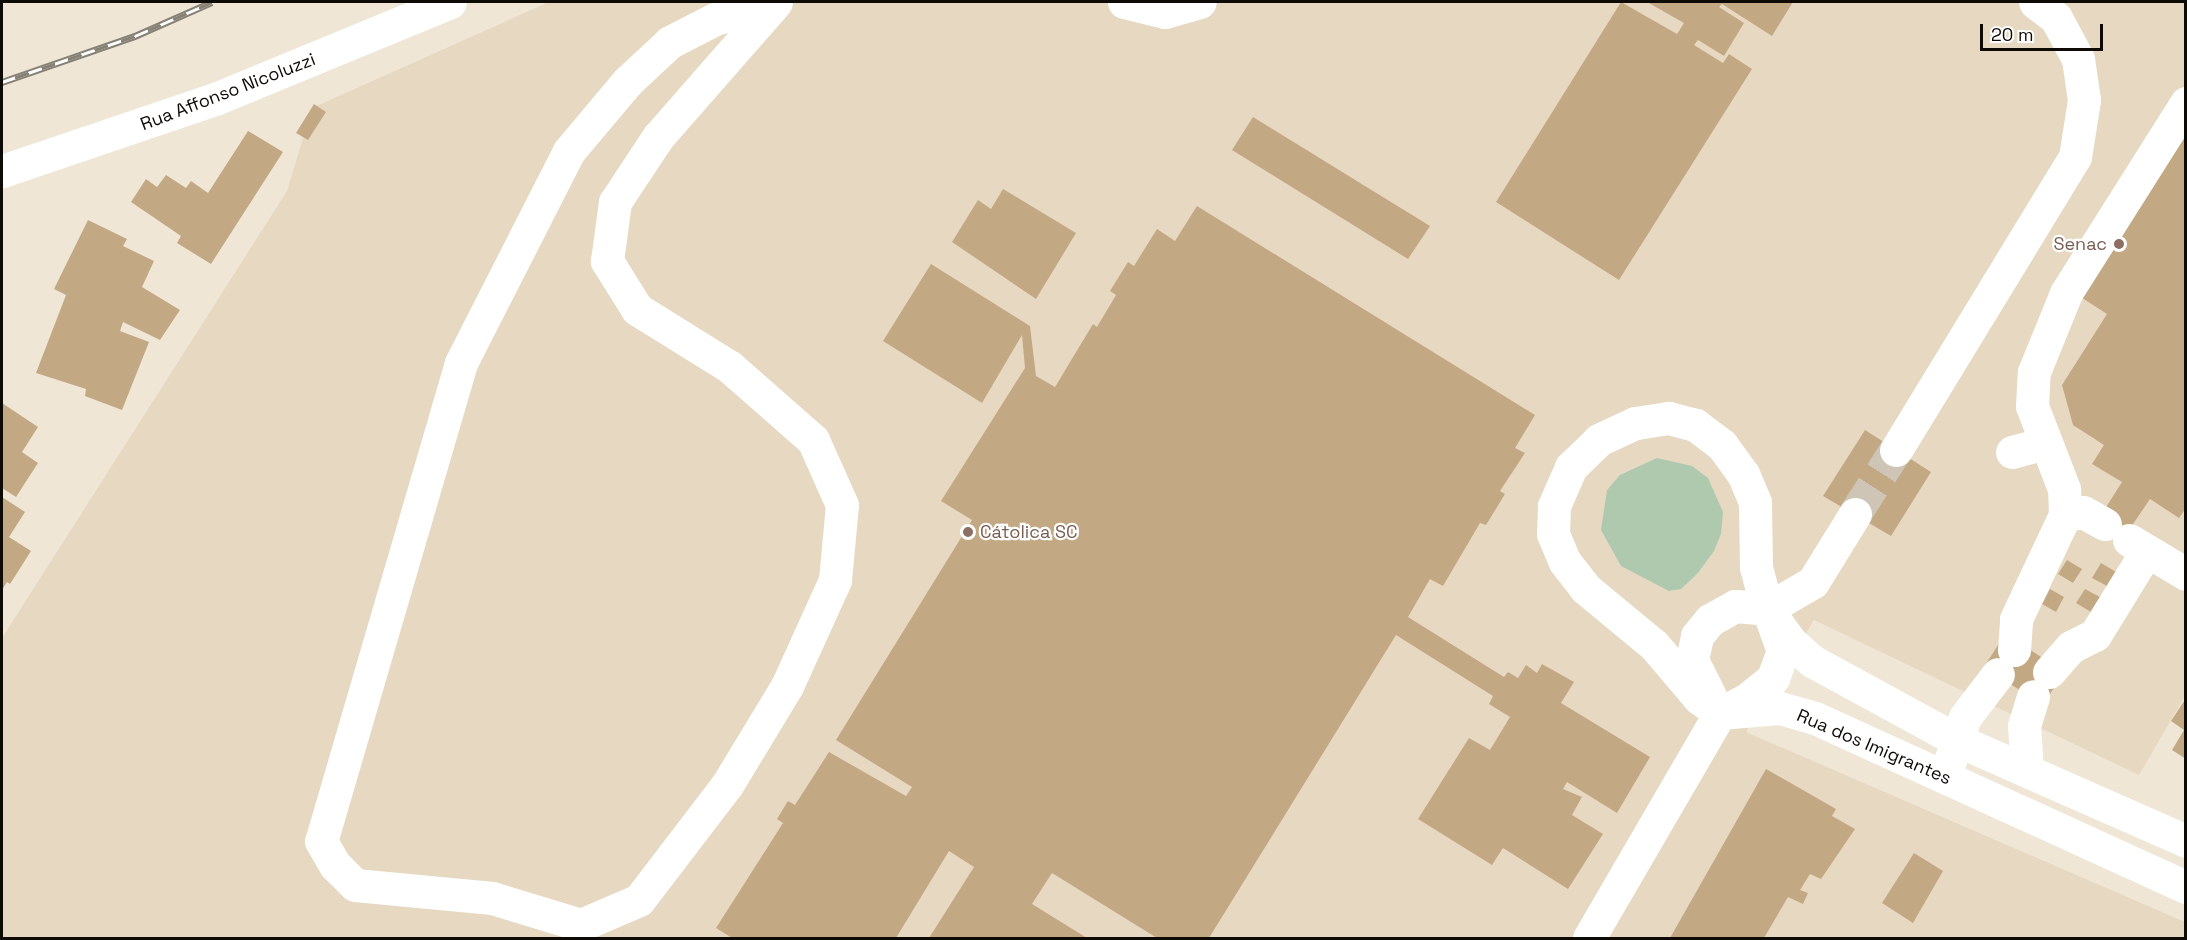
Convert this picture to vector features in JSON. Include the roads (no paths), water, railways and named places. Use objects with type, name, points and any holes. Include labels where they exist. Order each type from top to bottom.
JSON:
[{"type":"street","name":"Rua Affonso Nicoluzzi","points":[[2,171],[215,99],[450,2]]},
{"type":"street","points":[[770,2],[715,19],[670,42],[628,81],[570,151],[461,363],[321,841],[335,865],[355,885],[492,898],[581,925],[639,900],[727,785],[787,686],[835,580],[842,505],[813,440],[730,367],[637,309],[607,261],[615,202],[657,137],[776,2]]},
{"type":"street","points":[[1124,2],[1165,12],[1200,2]]},
{"type":"street","points":[[1896,450],[2075,157],[2084,100],[2078,59],[2056,18],[2035,2]]},
{"type":"street","points":[[1945,777],[1965,717],[2006,662],[2016,619],[2065,515],[2064,489],[2032,406],[2034,372],[2048,330],[2066,293],[2186,103]]},
{"type":"street","points":[[1589,939],[1720,713],[1759,691],[1779,666],[1783,651],[1767,609],[1756,567],[1755,502],[1743,474],[1722,445],[1695,425],[1668,418],[1635,423],[1599,440],[1571,467],[1554,506],[1553,534],[1565,562],[1585,588],[1654,645],[1699,698],[1720,713]]},
{"type":"street","points":[[2012,452],[2046,443]]},
{"type":"street","points":[[2065,515],[2083,512],[2186,574]]},
{"type":"street","points":[[1720,713],[1694,667],[1697,636],[1710,620],[1735,606],[1767,609],[1813,582],[1856,514]]},
{"type":"street","points":[[2027,770],[2024,726],[2041,684],[2071,647],[2095,635],[2127,539]]},
{"type":"street","points":[[1767,609],[1790,641],[1812,661],[1957,740],[2186,841]]},
{"type":"street","name":"Rua dos Imigrantes","points":[[1720,713],[1780,708],[1815,718],[2186,887]]},
{"type":"tunnel","points":[[1855,514],[1896,450]]},
{"type":"railway","points":[[2,82],[135,36],[212,2]]},
{"type":"place","name":"Senac","points":[[2119,244]]},
{"type":"place","name":"Cátolica SC","points":[[968,532]]}]
